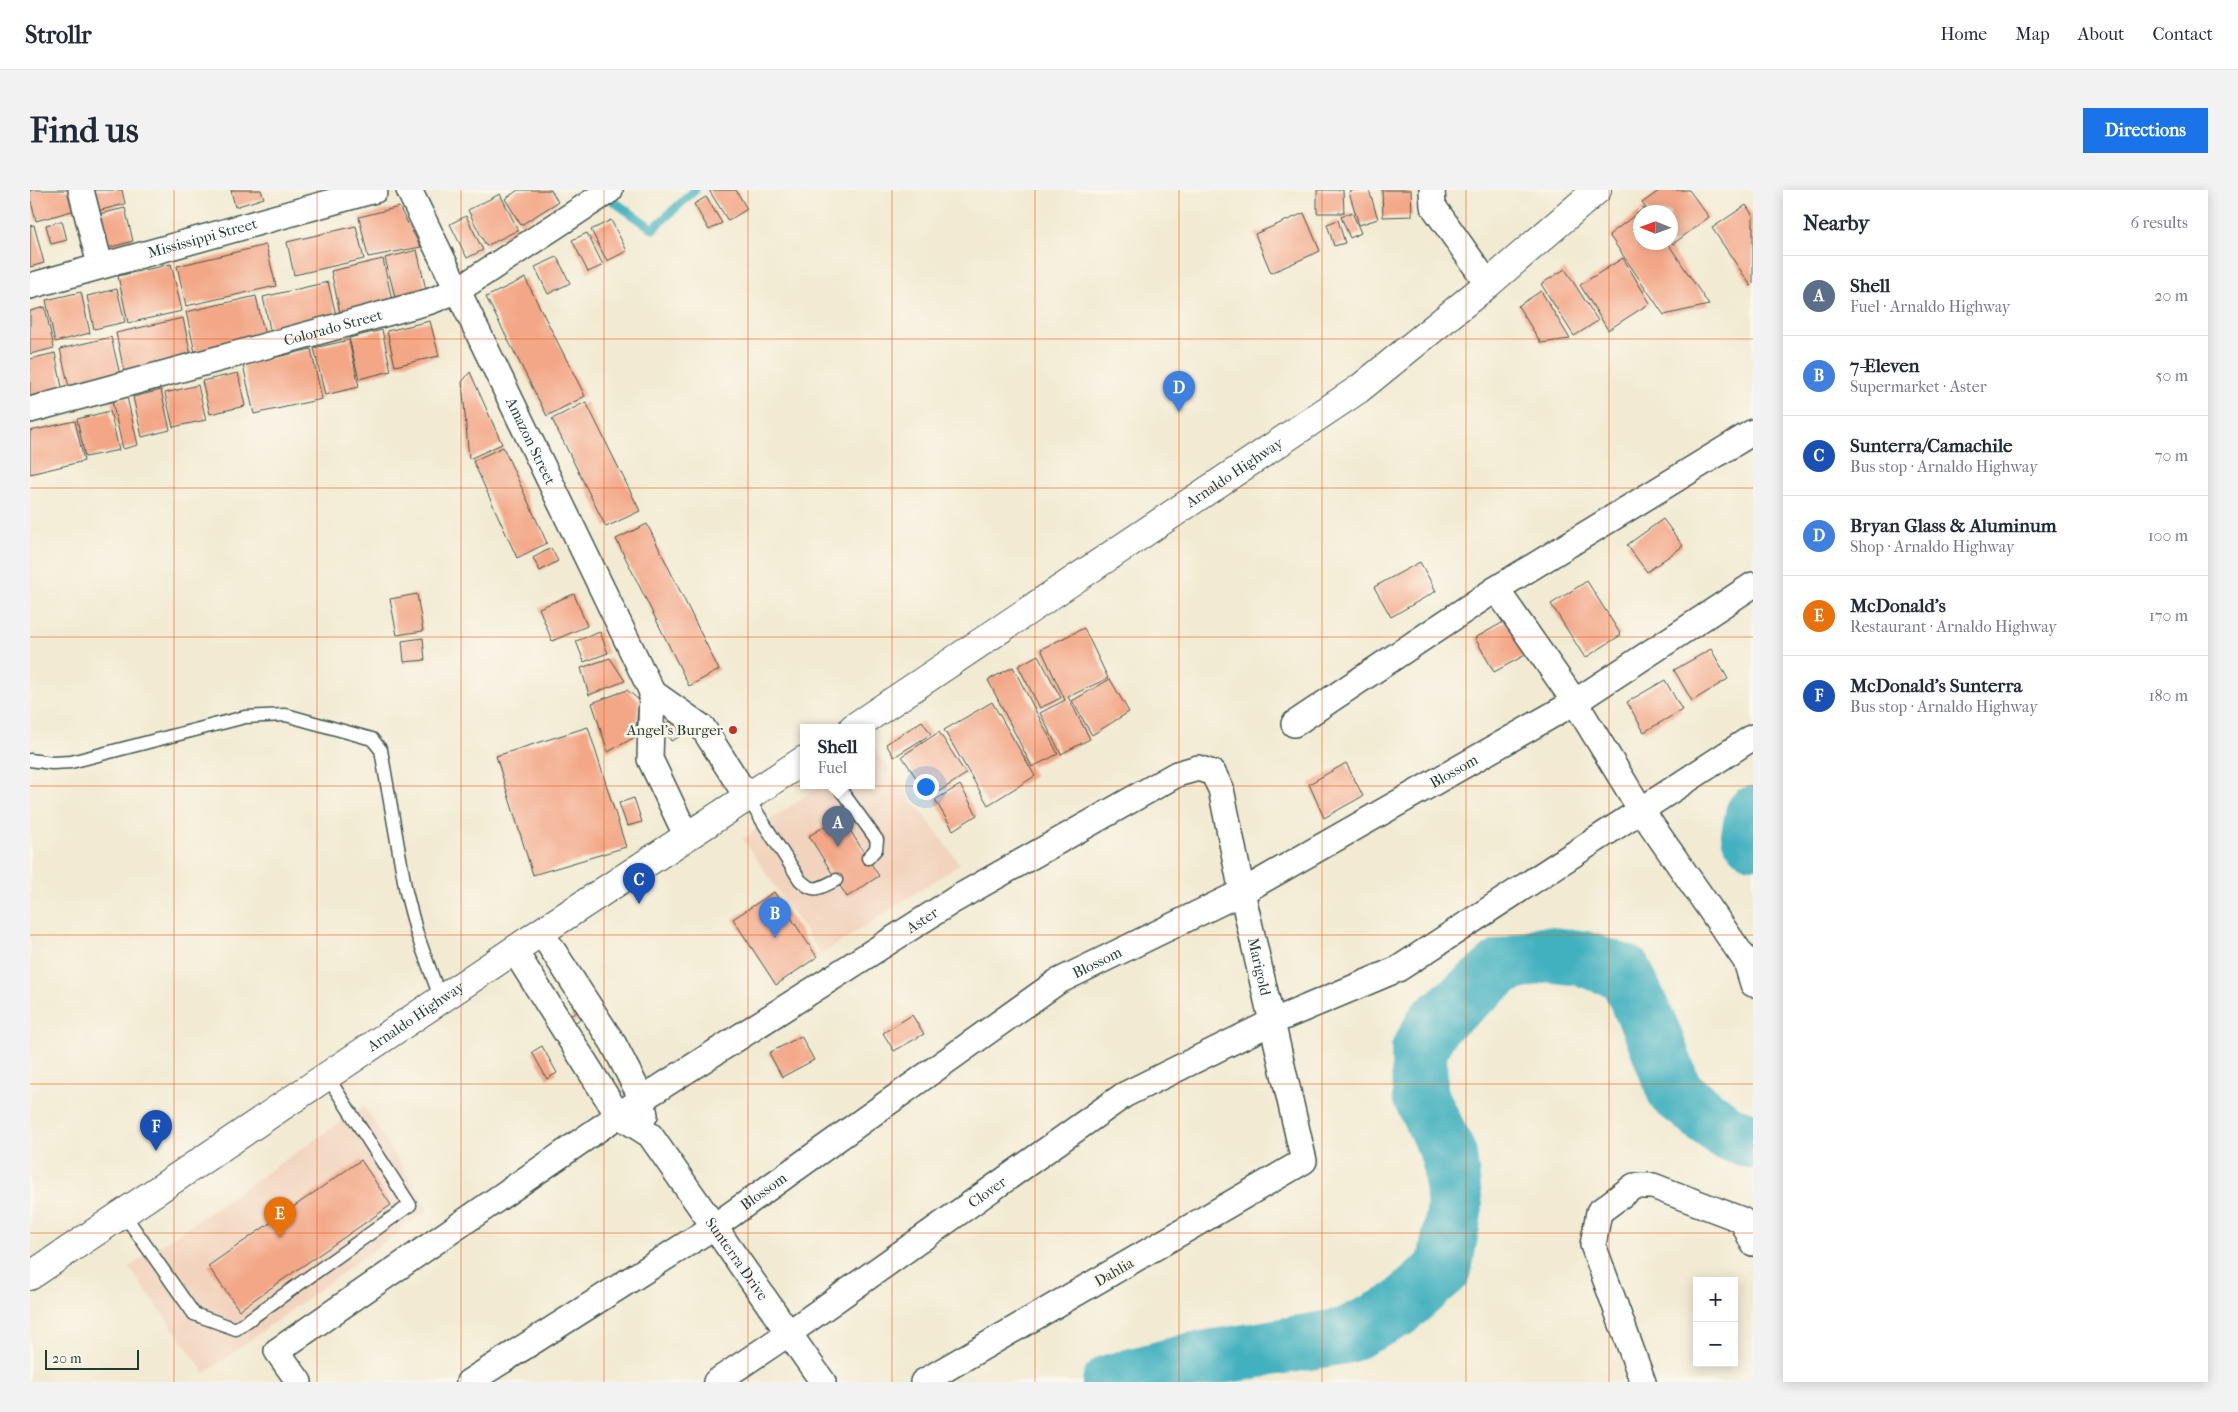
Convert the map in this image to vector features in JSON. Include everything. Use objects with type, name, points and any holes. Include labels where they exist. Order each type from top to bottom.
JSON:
[{"type":"main road","name":"Arnaldo Highway","points":[[859,724],[1359,390],[1488,284],[1596,190]]},
{"type":"main road","name":"Arnaldo Highway","points":[[30,1276],[514,950],[800,763]]},
{"type":"street","points":[[80,190],[100,265]]},
{"type":"street","name":"Mississippi Street","points":[[30,286],[375,190]]},
{"type":"street","name":"Amazon Street","points":[[409,190],[652,692],[650,759],[687,837]]},
{"type":"street","name":"Colorado Street","points":[[30,410],[431,302],[458,290],[610,190]]},
{"type":"street","points":[[1432,190],[1433,206],[1488,284]]},
{"type":"street","points":[[1294,724],[1496,590],[1753,432]]},
{"type":"street","name":"Blossom","points":[[469,1382],[715,1226],[1057,982],[1242,892],[1575,702],[1753,585]]},
{"type":"street","points":[[1496,590],[1575,702],[1641,810],[1751,969]]},
{"type":"street","name":"Amazon Street","points":[[652,692],[703,728],[747,797]]},
{"type":"street","name":"Clover","points":[[716,1382],[789,1333],[1124,1096],[1272,1022],[1398,969],[1753,737]]},
{"type":"street","name":"Aster","points":[[299,1382],[277,1351],[642,1099],[954,900],[1178,774],[1198,768],[1213,773]]},
{"type":"street","name":"Marigold","points":[[1213,773],[1221,789],[1242,892],[1304,1161]]},
{"type":"street","name":"Sunterra Drive","points":[[541,932],[613,1042],[642,1099],[650,1135]]},
{"type":"street","name":"Sunterra Drive","points":[[514,950],[618,1115],[650,1135],[823,1382]]},
{"type":"street","name":"Dahlia","points":[[923,1382],[1304,1161]]},
{"type":"street","points":[[1635,1379],[1593,1245],[1599,1212],[1634,1186],[1653,1186],[1742,1220],[1753,1243]]},
{"type":"lane","points":[[30,760],[52,763],[71,762],[245,717],[286,715],[372,739],[381,750],[406,892],[417,934],[442,1000]]},
{"type":"lane","points":[[840,789],[877,840],[876,849],[868,858]]},
{"type":"lane","points":[[747,797],[800,880],[808,888],[818,889],[836,880]]},
{"type":"lane","points":[[123,1213],[194,1314],[236,1329],[410,1205],[327,1076]]},
{"type":"shaded area","points":[[875,749],[960,864],[821,955],[743,839],[816,789],[875,789]]},
{"type":"shaded area","points":[[364,1106],[428,1210],[205,1373],[129,1267]]},
{"type":"building","points":[[30,190],[74,190],[79,209],[36,221],[30,198]]},
{"type":"building","points":[[94,190],[122,190],[125,204],[89,213]]},
{"type":"building","points":[[231,190],[261,190],[264,198],[235,207]]},
{"type":"building","points":[[518,190],[551,190],[558,202],[521,225],[505,199]]},
{"type":"building","points":[[709,190],[736,190],[747,209],[728,221]]},
{"type":"building","points":[[1317,190],[1343,190],[1344,213],[1317,213]]},
{"type":"building","points":[[1369,190],[1378,219],[1359,225],[1349,192]]},
{"type":"building","points":[[1382,190],[1411,190],[1412,216],[1383,217]]},
{"type":"building","points":[[1660,190],[1689,190],[1709,217],[1678,240],[1678,205],[1644,205],[1642,203]]},
{"type":"building","points":[[500,194],[518,230],[486,246],[468,210]]},
{"type":"building","points":[[706,197],[722,223],[709,230],[694,204]]},
{"type":"building","points":[[1746,205],[1753,216],[1753,284],[1751,286],[1712,228]]},
{"type":"building","points":[[399,207],[421,247],[368,257],[359,217]]},
{"type":"building","points":[[125,208],[133,241],[104,249],[95,215]]},
{"type":"building","points":[[1352,212],[1361,233],[1350,238],[1341,217]]},
{"type":"building","points":[[1304,213],[1320,251],[1271,273],[1255,234]]},
{"type":"building","points":[[466,216],[483,250],[467,258],[450,224]]},
{"type":"building","points":[[1633,216],[1633,250],[1672,250],[1709,305],[1664,315],[1609,235]]},
{"type":"building","points":[[611,220],[627,251],[607,261],[591,230]]},
{"type":"building","points":[[1338,220],[1345,243],[1334,246],[1327,224]]},
{"type":"building","points":[[62,221],[67,240],[51,244],[46,225]]},
{"type":"building","points":[[34,225],[44,263],[30,267],[30,226]]},
{"type":"building","points":[[356,226],[364,259],[294,275],[287,242]]},
{"type":"building","points":[[587,233],[603,265],[588,272],[572,240]]},
{"type":"building","points":[[266,245],[276,286],[186,306],[177,266]]},
{"type":"building","points":[[417,250],[426,290],[395,297],[385,258]]},
{"type":"building","points":[[557,257],[570,283],[548,294],[535,267]]},
{"type":"building","points":[[1623,258],[1650,303],[1608,330],[1580,285]]},
{"type":"building","points":[[383,259],[393,305],[341,317],[331,271]]},
{"type":"building","points":[[171,264],[182,311],[128,323],[118,276]]},
{"type":"building","points":[[1565,269],[1598,321],[1574,336],[1541,284]]},
{"type":"building","points":[[525,278],[585,396],[547,416],[486,297]]},
{"type":"building","points":[[328,282],[337,319],[271,334],[263,297]]},
{"type":"building","points":[[117,289],[125,322],[94,329],[87,296]]},
{"type":"building","points":[[1541,291],[1570,339],[1541,343],[1518,306]]},
{"type":"building","points":[[81,292],[90,333],[55,342],[46,300]]},
{"type":"building","points":[[256,296],[266,341],[196,357],[186,312]]},
{"type":"building","points":[[45,307],[54,348],[30,354],[30,311]]},
{"type":"building","points":[[183,318],[192,360],[125,376],[116,333]]},
{"type":"building","points":[[430,321],[439,356],[395,366],[387,331]]},
{"type":"building","points":[[382,330],[391,371],[359,379],[349,338]]},
{"type":"building","points":[[111,337],[121,379],[70,391],[60,349]]},
{"type":"building","points":[[349,340],[359,387],[325,395],[314,348]]},
{"type":"building","points":[[311,349],[322,399],[254,414],[243,365]]},
{"type":"building","points":[[55,353],[63,392],[30,399],[30,359]]},
{"type":"building","points":[[470,372],[502,444],[469,459],[462,382]]},
{"type":"building","points":[[238,373],[245,406],[210,414],[202,381]]},
{"type":"building","points":[[198,385],[206,420],[173,427],[165,393]]},
{"type":"building","points":[[161,390],[170,430],[142,437],[133,397]]},
{"type":"building","points":[[127,397],[138,445],[123,449],[112,401]]},
{"type":"building","points":[[586,402],[640,511],[606,527],[552,419]]},
{"type":"building","points":[[110,411],[119,450],[85,457],[77,419]]},
{"type":"building","points":[[75,421],[84,461],[30,474],[30,431]]},
{"type":"building","points":[[503,447],[547,543],[517,558],[473,461]]},
{"type":"building","points":[[1663,519],[1683,546],[1647,572],[1627,545]]},
{"type":"building","points":[[647,524],[719,670],[689,686],[616,539]]},
{"type":"building","points":[[551,548],[558,561],[540,571],[533,558]]},
{"type":"building","points":[[1420,562],[1436,591],[1391,617],[1374,587]]},
{"type":"building","points":[[1587,581],[1621,635],[1585,658],[1551,604]]},
{"type":"building","points":[[417,594],[423,631],[397,635],[390,599]]},
{"type":"building","points":[[574,594],[587,626],[552,641],[539,608]]},
{"type":"building","points":[[1509,619],[1529,653],[1494,672],[1475,638]]},
{"type":"building","points":[[1084,628],[1108,678],[1068,697],[1090,739],[1061,754],[1040,713],[1065,700],[1041,649]]},
{"type":"building","points":[[600,632],[608,653],[584,662],[576,641]]},
{"type":"building","points":[[423,638],[425,660],[404,662],[402,641]]},
{"type":"building","points":[[1711,649],[1728,679],[1692,701],[1674,670]]},
{"type":"building","points":[[1038,655],[1061,698],[1040,708],[1018,666]]},
{"type":"building","points":[[610,658],[625,681],[589,695],[581,668]]},
{"type":"building","points":[[1013,667],[1058,754],[1032,767],[988,680]]},
{"type":"building","points":[[1110,679],[1129,712],[1092,735],[1072,701]]},
{"type":"building","points":[[1665,680],[1682,710],[1644,732],[1627,702]]},
{"type":"building","points":[[627,690],[639,700],[635,737],[608,752],[592,703]]},
{"type":"building","points":[[992,702],[1035,776],[988,805],[944,730]]},
{"type":"building","points":[[681,716],[689,732],[671,741],[663,725]]},
{"type":"building","points":[[922,721],[931,734],[894,757],[886,744]]},
{"type":"building","points":[[588,727],[626,847],[533,875],[496,756]]},
{"type":"building","points":[[939,732],[966,774],[929,798],[902,756]]},
{"type":"building","points":[[1346,763],[1363,796],[1324,818],[1309,784]]},
{"type":"building","points":[[960,785],[977,815],[953,830],[935,800]]},
{"type":"building","points":[[634,798],[642,822],[627,826],[619,803]]},
{"type":"building","points":[[841,816],[879,876],[847,897],[809,836]]},
{"type":"building","points":[[774,892],[817,957],[776,985],[733,919]]},
{"type":"building","points":[[580,1010],[584,1017],[574,1023],[570,1016]]},
{"type":"building","points":[[912,1015],[924,1034],[894,1051],[883,1033]]},
{"type":"building","points":[[801,1036],[814,1060],[782,1077],[769,1053]]},
{"type":"building","points":[[542,1046],[557,1073],[547,1079],[532,1052]]},
{"type":"building","points":[[361,1160],[391,1205],[239,1310],[208,1266]]},
{"type":"waterway","points":[[606,196],[653,229],[695,190]]},
{"type":"waterway","points":[[1753,814],[1749,835],[1753,840]]},
{"type":"waterway","points":[[1110,1382],[1190,1361],[1345,1336],[1396,1311],[1444,1269],[1455,1207],[1449,1155],[1420,1095],[1419,1050],[1434,1023],[1502,967],[1543,954],[1581,958],[1625,973],[1653,1034],[1675,1092],[1727,1133],[1753,1141]]},
{"type":"place","name":"Bryan Glass & Aluminum","points":[[1179,412]]},
{"type":"place","name":"Angel's Burger","points":[[733,730]]},
{"type":"place","name":"Shell","points":[[838,847]]},
{"type":"place","name":"Sunterra/Camachile","points":[[639,904]]},
{"type":"place","name":"7-Eleven","points":[[775,938]]},
{"type":"place","name":"McDonald's Sunterra","points":[[156,1151]]},
{"type":"place","name":"McDonald's","points":[[280,1238]]}]
